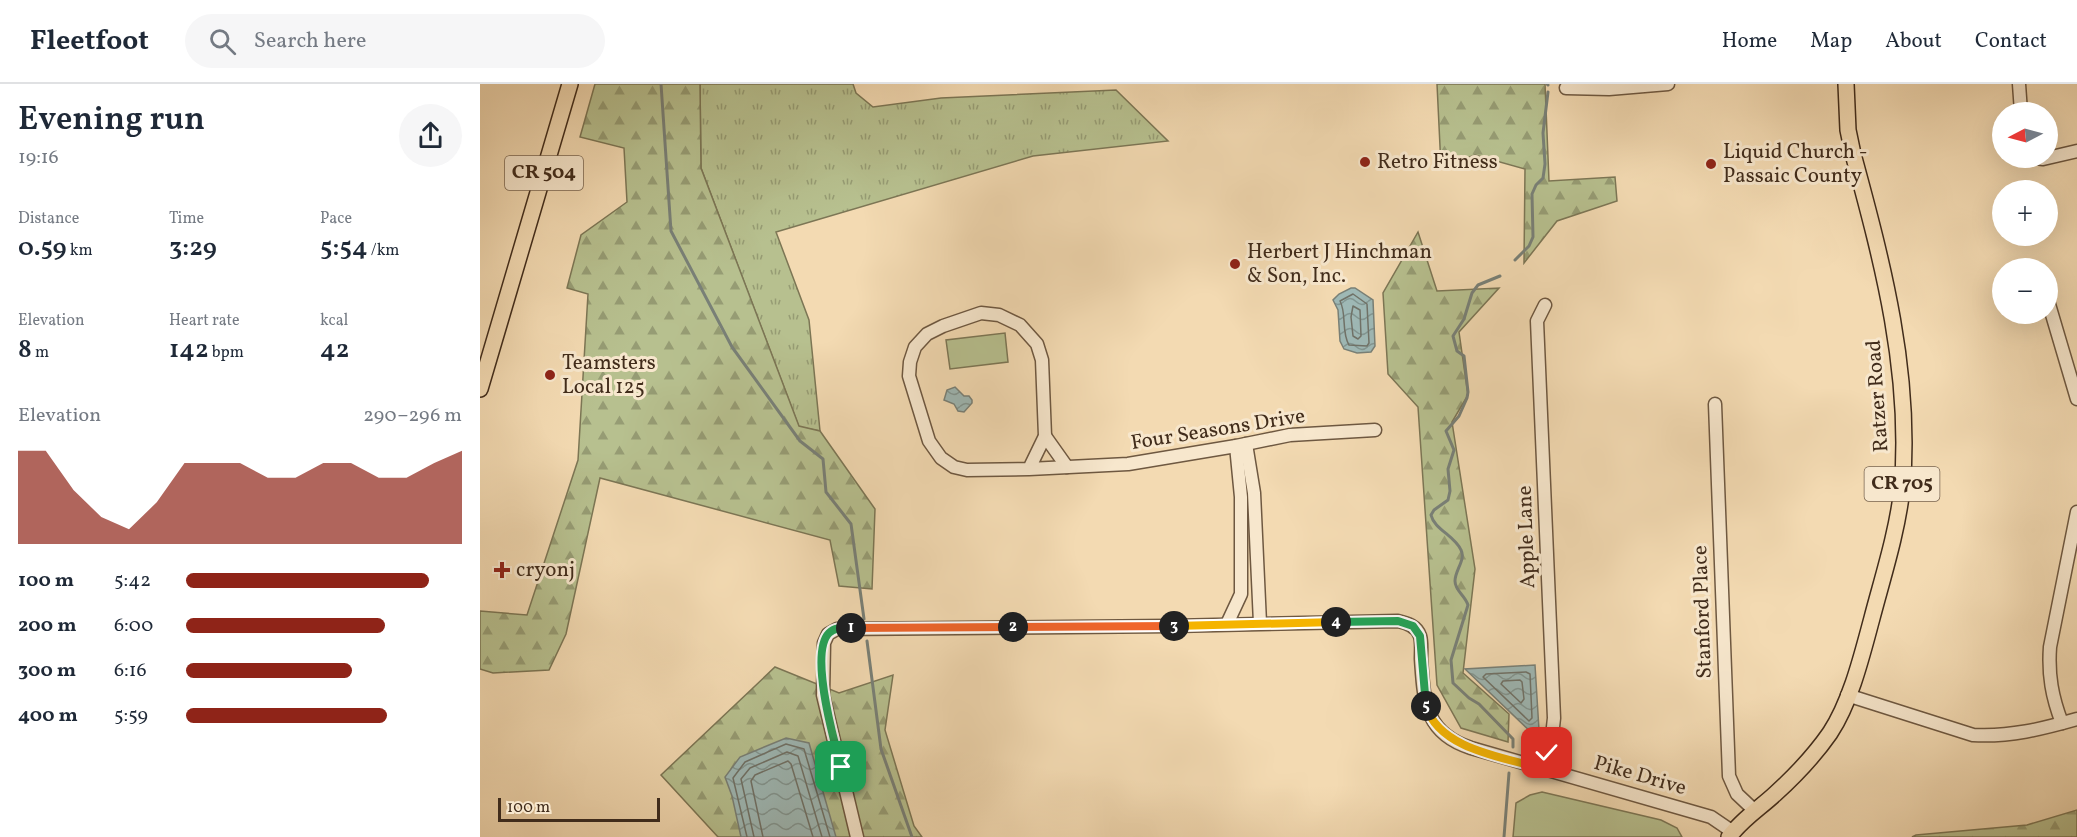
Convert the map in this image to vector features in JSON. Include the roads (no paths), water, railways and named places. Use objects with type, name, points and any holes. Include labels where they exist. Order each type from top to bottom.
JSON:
[{"type":"main road","name":"CR 504","points":[[480,389],[570,84]]},
{"type":"main road","name":"Ratzer Road","points":[[1731,834],[1810,760],[1839,717],[1848,695],[1881,585],[1901,491],[1905,423],[1897,344],[1848,130],[1846,84]]},
{"type":"street","points":[[1566,88],[1609,89],[1668,84]]},
{"type":"street","points":[[2019,84],[2020,102]]},
{"type":"street","points":[[2058,155],[2077,151]]},
{"type":"street","name":"Apple Lane","points":[[1540,768],[1552,736],[1554,706],[1537,321],[1545,305]]},
{"type":"street","name":"Four Seasons Drive","points":[[1046,436],[1042,360],[1037,344],[1020,326],[999,315],[981,314],[943,326],[927,334],[915,347],[910,362],[909,376],[929,441],[941,458],[954,468],[968,470],[1029,469],[1128,465],[1290,435],[1375,430]]},
{"type":"street","points":[[2057,324],[2072,360],[2077,399]]},
{"type":"street","name":"Stanford Place","points":[[1715,404],[1729,776],[1737,794],[1754,810]]},
{"type":"street","points":[[1029,469],[1046,436],[1067,467]]},
{"type":"street","points":[[1241,445],[1254,493],[1260,623]]},
{"type":"street","points":[[1227,624],[1240,594],[1241,445]]},
{"type":"street","points":[[2062,723],[2051,688],[2048,668],[2049,647],[2077,512]]},
{"type":"street","points":[[1240,552],[1256,550]]},
{"type":"street","name":"Pike Drive","points":[[857,837],[823,695],[822,648],[825,638],[837,628],[1398,621],[1407,622],[1413,626],[1420,636],[1424,698],[1430,715],[1441,731],[1466,746],[1711,817],[1731,834]]},
{"type":"street","points":[[1848,695],[1973,735],[1995,736],[2035,731],[2077,718]]},
{"type":"water","points":[[1351,288],[1355,288],[1373,300],[1375,346],[1371,352],[1357,353],[1344,349],[1340,341],[1338,310],[1333,300]]},
{"type":"water","points":[[955,387],[972,400],[964,412],[958,411],[954,404],[944,400],[947,390]]},
{"type":"water","points":[[1535,665],[1539,730],[1534,735],[1465,669]]},
{"type":"water","points":[[786,738],[809,743],[836,837],[741,837],[732,796],[725,777],[740,757]]},
{"type":"waterway","points":[[661,84],[671,231],[732,347],[800,441],[823,459],[826,492],[851,524],[864,619]]},
{"type":"waterway","points":[[1515,260],[1529,246],[1533,237],[1532,194],[1536,185],[1543,178],[1545,164],[1543,133],[1548,92]]},
{"type":"waterway","points":[[1500,276],[1478,285],[1472,293],[1464,319],[1453,336],[1457,351],[1464,356],[1468,392],[1459,416],[1446,431],[1454,450],[1448,469],[1450,491],[1448,500],[1431,515],[1436,524],[1458,545],[1462,554],[1455,581],[1468,605],[1451,660],[1453,683],[1479,704],[1513,739],[1513,747]]},
{"type":"waterway","points":[[867,641],[881,749],[912,837]]},
{"type":"waterway","points":[[1504,837],[1509,773]]},
{"type":"place","name":"Retro Fitness","points":[[1365,162]]},
{"type":"place","name":"Liquid Church - Passaic County","points":[[1711,164]]},
{"type":"place","name":"Herbert J Hinchman & Son, Inc.","points":[[1235,264]]},
{"type":"place","name":"Teamsters Local 125","points":[[550,375]]},
{"type":"place","name":"cryonj","points":[[502,570]]}]
